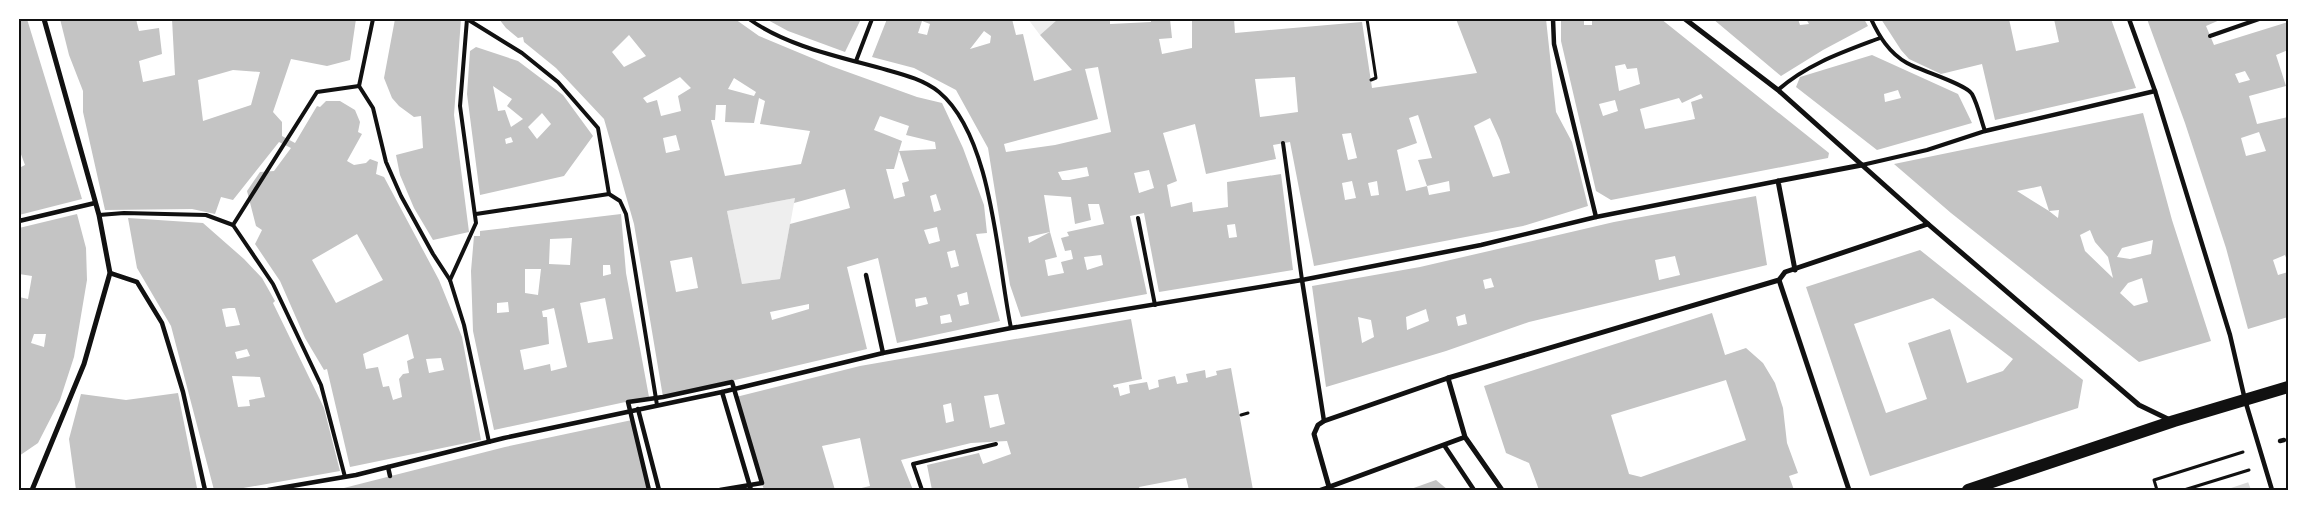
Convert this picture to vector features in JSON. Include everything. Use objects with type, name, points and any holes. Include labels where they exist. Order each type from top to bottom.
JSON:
[{"type":"main road","points":[[1968,490],[2174,421],[2288,387]]},
{"type":"street","points":[[32,490],[84,364],[110,273],[95,203],[44,19]]},
{"type":"street","points":[[1553,19],[1554,44],[1596,217]]},
{"type":"street","points":[[1685,19],[1778,90],[1928,224],[2144,409],[2174,421]]},
{"type":"street","points":[[2129,19],[2155,91],[2230,335],[2245,400],[2272,490]]},
{"type":"street","points":[[1985,131],[2155,91]]},
{"type":"street","points":[[268,490],[345,477],[630,410],[722,392],[883,353],[1011,328],[1302,280],[1481,245],[1596,217],[1862,165]]},
{"type":"street","points":[[1778,181],[1795,270]]},
{"type":"street","points":[[19,221],[95,203]]},
{"type":"street","points":[[1465,437],[1329,487],[1314,434],[1318,425],[1324,421],[1448,378],[1779,280],[1785,272],[1928,224]]},
{"type":"street","points":[[110,273],[137,282],[162,323],[183,392],[205,490]]},
{"type":"street","points":[[866,276],[883,353]]},
{"type":"street","points":[[1302,280],[1324,421]]},
{"type":"street","points":[[1779,280],[1849,490]]},
{"type":"street","points":[[1448,378],[1465,437],[1502,490]]},
{"type":"street","points":[[649,490],[628,402],[656,396],[663,397],[732,382],[762,483],[751,488],[720,490]]},
{"type":"street","points":[[722,392],[751,488]]},
{"type":"street","points":[[638,409],[658,490]]},
{"type":"street","points":[[1444,445],[1474,490]]},
{"type":"street","points":[[388,467],[390,476]]},
{"type":"lane","points":[[373,19],[359,86],[373,108],[386,162],[401,196],[433,254],[450,280],[464,325],[489,442]]},
{"type":"lane","points":[[450,280],[473,232],[476,214],[460,106],[467,19],[531,60],[563,87],[589,116],[598,128],[609,194]]},
{"type":"lane","points":[[749,19],[785,39],[909,77],[929,86],[950,102],[962,121],[984,172],[1011,328]]},
{"type":"lane","points":[[856,61],[872,19]]},
{"type":"lane","points":[[1862,165],[1926,150],[1985,131],[1972,93],[1962,85],[1933,76],[1906,63],[1880,38],[1871,19]]},
{"type":"lane","points":[[2210,36],[2259,19]]},
{"type":"lane","points":[[1778,90],[1792,78],[1816,63],[1880,38]]},
{"type":"lane","points":[[233,225],[317,92],[359,86]]},
{"type":"lane","points":[[1283,143],[1302,280]]},
{"type":"lane","points":[[476,214],[609,194],[620,201],[626,214],[657,405]]},
{"type":"lane","points":[[98,215],[124,213],[206,215],[233,225],[273,284],[321,385],[330,412],[345,477]]},
{"type":"lane","points":[[1138,218],[1155,305]]},
{"type":"lane","points":[[922,490],[913,464],[996,444]]},
{"type":"lane","points":[[1320,490],[1329,487]]},
{"type":"path","points":[[1367,19],[1376,78],[1371,80]]},
{"type":"path","points":[[1241,415],[1248,413]]},
{"type":"path","points":[[2158,490],[2154,480],[2243,452]]},
{"type":"path","points":[[2184,490],[2253,469]]},
{"type":"shaded area","points":[[1028,19],[1058,19],[1040,35]]},
{"type":"shaded area","points":[[795,198],[780,279],[742,284],[727,211]]},
{"type":"shaded area","points":[[2288,469],[2288,490],[2225,490]]},
{"type":"pier","points":[[2286,467],[2288,490],[2251,490],[2247,479]]},
{"type":"building","points":[[19,19],[27,19],[82,199],[19,215],[19,168],[25,165],[19,149]]},
{"type":"building","points":[[60,19],[136,19],[139,31],[159,28],[162,54],[139,61],[143,82],[175,75],[172,19],[356,19],[350,60],[327,66],[291,59],[273,112],[282,122],[282,136],[295,143],[317,106],[320,107],[326,101],[340,101],[355,110],[360,122],[358,132],[362,134],[347,161],[354,165],[366,163],[370,159],[378,162],[376,174],[384,177],[439,280],[462,337],[481,440],[350,467],[327,369],[324,370],[305,338],[280,281],[255,244],[262,230],[256,226],[247,191],[260,172],[274,171],[291,148],[279,142],[233,200],[221,197],[215,214],[192,209],[105,210],[83,112],[83,91],[69,55]],"holes":[[[233,70],[260,72],[251,105],[203,121],[198,80]],[[357,234],[383,280],[336,303],[312,260]],[[408,334],[414,358],[407,361],[409,373],[403,374],[399,379],[402,397],[393,400],[389,386],[383,387],[378,367],[366,369],[363,354]],[[441,358],[444,370],[429,373],[426,359]]]},
{"type":"building","points":[[395,19],[461,19],[454,115],[469,232],[433,240],[414,208],[400,175],[396,155],[423,148],[421,116],[414,117],[399,106],[392,98],[384,78]]},
{"type":"building","points":[[499,19],[735,19],[759,36],[831,66],[917,97],[942,103],[963,148],[984,205],[987,233],[976,234],[1000,321],[897,343],[878,258],[847,267],[867,349],[663,397],[634,224],[604,119],[556,68],[524,42],[523,37],[518,38]],"holes":[[[629,35],[646,56],[624,67],[612,52]],[[680,77],[691,88],[678,96],[681,111],[661,116],[657,100],[647,103],[643,98]],[[734,78],[756,92],[754,96],[728,89]],[[759,98],[765,101],[760,124],[810,131],[801,164],[725,176],[711,120],[715,120],[716,105],[726,105],[725,122],[754,123]],[[880,116],[909,126],[906,135],[935,142],[936,149],[899,151],[902,141],[874,130]],[[676,135],[680,150],[666,153],[663,138]],[[899,151],[909,181],[902,183],[905,196],[894,199],[886,169],[894,169]],[[845,189],[850,208],[790,224],[780,279],[742,284],[727,211],[795,198],[794,203]],[[936,194],[941,210],[934,212],[930,196]],[[937,227],[940,241],[929,244],[924,230]],[[955,250],[959,266],[951,268],[947,252]],[[692,257],[698,288],[676,292],[670,261]],[[967,292],[969,304],[960,306],[957,295]],[[926,297],[928,304],[916,307],[915,299]],[[809,304],[809,309],[772,320],[770,312]],[[950,314],[952,322],[941,324],[940,316]]]},
{"type":"building","points":[[766,19],[861,19],[845,52],[788,31]]},
{"type":"building","points":[[887,19],[1012,19],[1016,35],[1023,34],[1034,81],[1072,70],[1040,35],[1058,19],[1110,19],[1110,24],[1151,22],[1151,19],[1170,19],[1172,38],[1159,39],[1162,54],[1192,48],[1192,19],[1234,19],[1235,33],[1362,22],[1372,88],[1477,73],[1456,19],[1546,19],[1556,112],[1572,142],[1588,206],[1523,226],[1314,266],[1290,142],[1273,145],[1276,159],[1206,174],[1195,124],[1163,133],[1177,181],[1167,185],[1171,207],[1192,202],[1193,212],[1228,207],[1227,182],[1281,174],[1293,270],[1159,292],[1144,213],[1130,216],[1147,294],[1021,317],[1010,285],[988,148],[956,90],[914,68],[872,57]],"holes":[[[922,21],[930,24],[927,35],[918,33]],[[984,31],[991,36],[990,43],[970,49]],[[1098,67],[1111,132],[1055,145],[1006,152],[1004,144],[1098,119],[1085,69]],[[1295,77],[1298,112],[1260,117],[1255,79]],[[1418,115],[1432,158],[1418,160],[1427,186],[1406,191],[1397,150],[1417,143],[1409,118]],[[1490,118],[1500,140],[1510,173],[1493,177],[1474,126]],[[1351,133],[1357,158],[1348,160],[1342,134]],[[1087,167],[1089,176],[1062,180],[1058,172]],[[1149,170],[1154,188],[1139,193],[1134,173]],[[1352,181],[1356,198],[1345,200],[1342,183]],[[1377,181],[1379,195],[1371,196],[1368,183]],[[1449,181],[1450,191],[1429,195],[1427,186]],[[1044,195],[1071,197],[1075,224],[1091,220],[1088,204],[1099,204],[1104,224],[1067,232],[1069,236],[1061,238],[1065,251],[1071,250],[1073,259],[1061,262],[1064,273],[1048,276],[1045,260],[1057,257],[1050,232]],[[1235,224],[1237,237],[1229,238],[1227,225]],[[1050,232],[1029,243],[1028,237]],[[1101,255],[1103,265],[1087,270],[1084,257]]]},
{"type":"building","points":[[1561,19],[1584,19],[1584,25],[1592,25],[1592,19],[1661,19],[1829,153],[1828,158],[1611,200],[1596,191],[1561,41]],"holes":[[[1625,64],[1627,69],[1637,68],[1640,84],[1619,91],[1615,66]],[[1701,94],[1703,98],[1691,102],[1695,119],[1645,129],[1640,109],[1679,98],[1682,103]],[[1615,100],[1618,111],[1603,116],[1599,104]]]},
{"type":"building","points":[[1713,19],[1798,19],[1800,25],[1809,24],[1806,19],[1864,19],[1868,26],[1823,50],[1781,76]]},
{"type":"building","points":[[1881,19],[2009,19],[2016,51],[2059,42],[2054,19],[2111,19],[2136,88],[1995,120],[1982,64],[1941,74],[1909,59]]},
{"type":"building","points":[[2147,19],[2222,19],[2206,26],[2214,45],[2288,22],[2288,50],[2276,55],[2286,86],[2249,96],[2257,124],[2288,117],[2288,263],[2285,255],[2273,260],[2278,275],[2288,272],[2288,317],[2248,329],[2226,248],[2185,123]],"holes":[[[2245,71],[2250,80],[2239,83],[2235,74]],[[2259,132],[2266,151],[2246,156],[2241,138]]]},
{"type":"building","points":[[476,47],[518,61],[563,95],[593,136],[564,176],[480,195],[467,94],[470,51]],"holes":[[[493,86],[512,99],[507,106],[523,119],[511,127],[505,110],[498,111]],[[542,113],[551,124],[537,139],[528,127]],[[511,137],[513,142],[506,144],[505,139]]]},
{"type":"building","points":[[1872,55],[1958,94],[1972,123],[1877,150],[1796,87],[1800,77]],"holes":[[[1898,90],[1901,98],[1885,102],[1884,94]]]},
{"type":"building","points":[[2143,113],[2172,220],[2211,341],[2139,362],[1951,213],[1894,164]],"holes":[[[2041,186],[2049,211],[2017,191]],[[2059,210],[2058,218],[2049,211]],[[2090,230],[2095,242],[2108,257],[2113,278],[2085,251],[2080,235]],[[2153,240],[2151,254],[2130,259],[2117,257],[2122,248]],[[2142,278],[2148,302],[2134,306],[2120,293],[2128,283]]]},
{"type":"building","points":[[1756,196],[1767,265],[1529,322],[1446,351],[1326,387],[1312,286],[1420,267],[1614,222]],"holes":[[[1675,256],[1680,275],[1659,280],[1655,260]],[[1491,278],[1494,287],[1485,289],[1483,280]],[[1426,309],[1429,321],[1407,330],[1406,317]],[[1465,314],[1467,324],[1458,326],[1456,317]],[[1358,317],[1371,320],[1374,337],[1362,343]]]},
{"type":"building","points":[[77,214],[86,248],[87,280],[74,357],[60,400],[38,443],[19,456],[19,297],[28,299],[32,276],[19,274],[19,228]],"holes":[[[34,334],[46,334],[44,347],[31,343]]]},
{"type":"building","points":[[621,214],[626,273],[649,397],[494,430],[473,331],[471,271],[474,236],[480,236],[480,231]],"holes":[[[572,238],[570,265],[549,264],[550,239]],[[603,265],[610,265],[611,274],[603,276]],[[525,269],[541,269],[538,295],[525,293]],[[605,298],[613,339],[588,343],[580,303]],[[508,302],[509,312],[497,313],[497,303]],[[554,308],[567,367],[551,371],[550,364],[524,370],[520,350],[549,344],[547,317],[543,317],[542,311]]]},
{"type":"building","points":[[128,218],[203,223],[244,259],[262,278],[275,301],[273,303],[324,408],[340,471],[232,490],[214,490],[171,326],[137,268]],"holes":[[[235,308],[240,325],[226,327],[222,309]],[[247,349],[250,356],[237,359],[235,352]],[[232,376],[260,377],[265,397],[249,400],[250,406],[238,407]]]},
{"type":"building","points":[[1920,250],[2083,380],[2078,408],[1870,476],[1806,287]],"holes":[[[1933,298],[2013,359],[2003,371],[1967,383],[1950,329],[1908,343],[1927,399],[1886,413],[1854,324]]]},
{"type":"building","points":[[1712,313],[1725,355],[1746,348],[1763,363],[1775,383],[1783,408],[1787,443],[1798,473],[1789,476],[1794,490],[1539,490],[1529,463],[1506,453],[1484,386]],"holes":[[[1726,380],[1746,440],[1641,477],[1629,474],[1611,415]]]},
{"type":"building","points":[[1131,319],[1142,379],[1113,385],[1114,388],[1118,387],[1120,396],[1130,393],[1129,385],[1147,382],[1149,390],[1159,387],[1158,380],[1175,376],[1177,384],[1188,382],[1186,374],[1205,370],[1206,378],[1217,375],[1216,371],[1231,368],[1253,490],[1189,490],[1186,478],[1139,487],[1140,490],[932,490],[927,465],[979,453],[983,464],[1011,454],[1007,441],[971,443],[901,460],[913,490],[853,490],[870,486],[860,438],[822,446],[835,490],[764,490],[736,397],[860,366]],"holes":[[[998,394],[1005,424],[990,428],[984,396]],[[951,403],[954,421],[946,423],[943,405]]]},
{"type":"building","points":[[178,393],[197,488],[188,490],[76,490],[69,439],[81,394],[126,400]]},
{"type":"building","points":[[632,420],[648,488],[336,490],[505,447]]},
{"type":"building","points":[[1436,480],[1448,490],[1408,490]]}]
